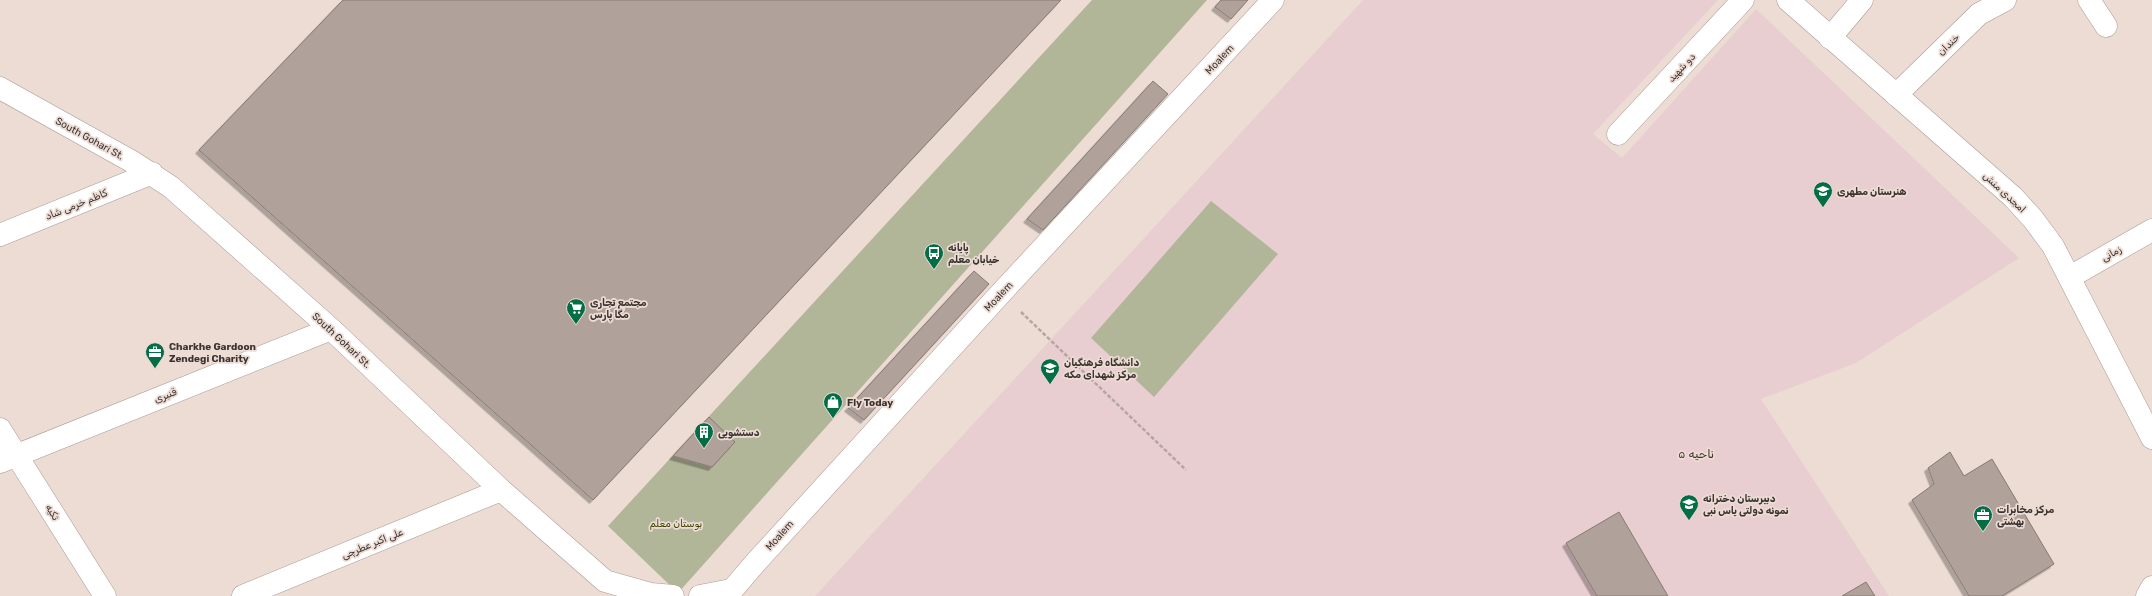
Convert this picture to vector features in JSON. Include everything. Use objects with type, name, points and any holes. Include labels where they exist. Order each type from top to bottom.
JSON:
[{"type":"street","name":"Moalem","points":[[729,593],[1000,293],[1273,0]]},
{"type":"street","name":"دو شهید","points":[[1618,134],[1744,0]]},
{"type":"street","name":"امجدی منش","points":[[1788,0],[2013,197],[2033,219],[2053,246],[2070,277],[2152,438]]},
{"type":"street","points":[[1830,38],[1862,0]]},
{"type":"street","name":"خندان","points":[[1896,95],[1973,7],[2005,0]]},
{"type":"street","points":[[2089,0],[2106,26]]},
{"type":"street","name":"South Gohari St.","points":[[0,88],[152,173],[171,187],[330,329],[501,490],[605,581],[651,594],[673,596]]},
{"type":"street","name":"کاظم خرمی شاد","points":[[0,235],[152,173]]},
{"type":"street","name":"زمانی","points":[[2070,277],[2152,230]]},
{"type":"street","name":"قنبری","points":[[8,458],[330,329]]},
{"type":"street","name":"تکیه","points":[[0,429],[8,458],[104,596]]},
{"type":"street","name":"علی اکبر عطرچی","points":[[243,596],[272,589],[501,490]]},
{"type":"street","points":[[2148,596],[2152,588]]},
{"type":"street","points":[[700,596],[729,593]]},
{"type":"path","points":[[1000,293],[1186,470]]},
{"type":"shaded area","points":[[1363,0],[1718,0],[1593,134],[1622,158],[1756,9],[2019,258],[1856,363],[1761,399],[1889,596],[815,596]]},
{"type":"green space","name":"بوستان معلم","points":[[1092,0],[1207,0],[678,593],[608,526]]},
{"type":"green space","points":[[1211,201],[1278,254],[1154,397],[1091,338]]},
{"type":"building","name":"مجتمع تجاری مگا پارس","points":[[343,0],[1061,0],[593,500],[199,150]]},
{"type":"building","points":[[1221,0],[1248,0],[1231,19],[1215,7]]},
{"type":"building","points":[[1153,81],[1168,94],[1043,230],[1027,219]]},
{"type":"building","points":[[974,271],[989,284],[864,420],[848,408]]},
{"type":"building","name":"دستشویی","points":[[709,417],[735,442],[712,467],[673,456]]},
{"type":"building","name":"مرکز مخابرات بهشتی","points":[[1950,452],[1964,476],[1992,459],[2054,564],[2002,596],[1969,596],[1912,500],[1934,484],[1928,468]]},
{"type":"building","points":[[1619,512],[1668,596],[1597,596],[1566,543]]},
{"type":"building","points":[[1866,582],[1875,596],[1842,596]]},
{"type":"place","name":"هنرستان مطهری","points":[[1823,208]]},
{"type":"place","name":"پایانه خیابان معلم","points":[[934,270]]},
{"type":"place","name":"مجتمع تجاری مگا پارس","points":[[576,325]]},
{"type":"place","name":"Charkhe Gardoon Zendegi Charity","points":[[155,369]]},
{"type":"place","name":"دانشگاه فرهنگیان مرکز شهدای مکه","points":[[1050,385]]},
{"type":"place","name":"Fly Today","points":[[833,419]]},
{"type":"place","name":"دستشویی","points":[[704,449]]},
{"type":"place","name":"دبیرستان دخترانه نمونه دولتی یاس نبی","points":[[1689,521]]},
{"type":"place","name":"مرکز مخابرات بهشتی","points":[[1983,532]]},
{"type":"district","name":"ناحیه ۵","points":[[1696,454]]}]
